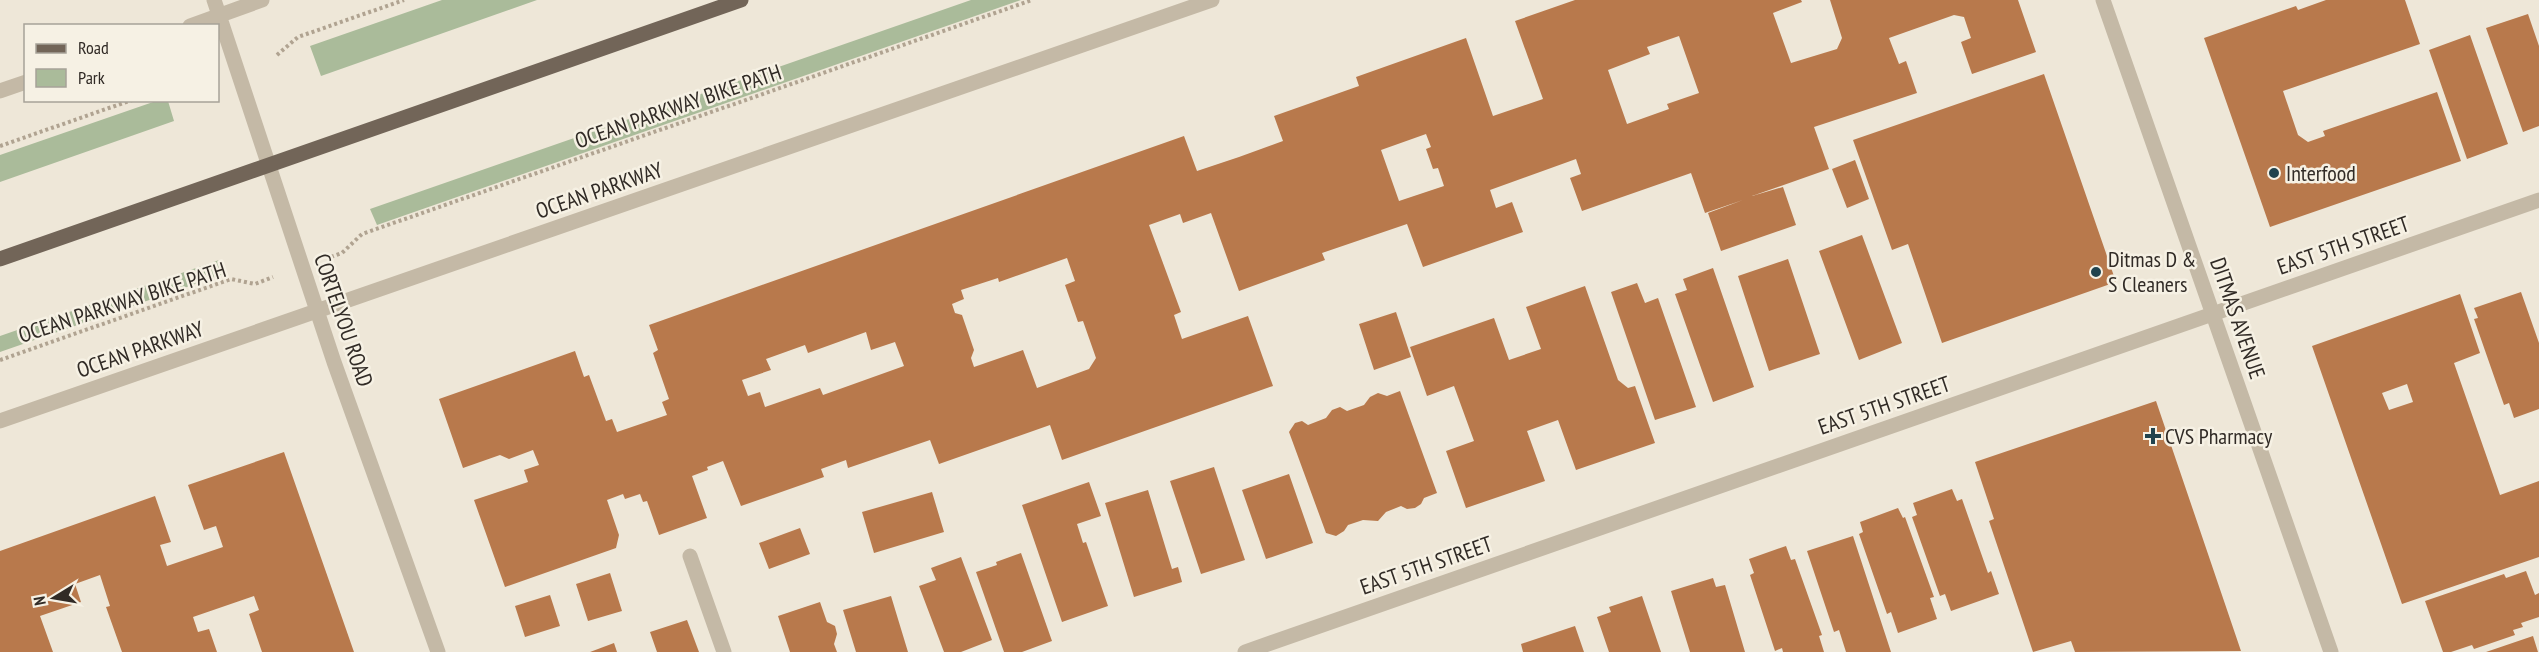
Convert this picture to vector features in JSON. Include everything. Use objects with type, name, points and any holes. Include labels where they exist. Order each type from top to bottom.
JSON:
[{"type":"main road","points":[[0,259],[741,0]]},
{"type":"street","name":"CORTELYOU ROAD","points":[[214,0],[317,312],[438,652]]},
{"type":"street","points":[[195,24],[262,0]]},
{"type":"street","name":"OCEAN PARKWAY","points":[[0,421],[1212,0]]},
{"type":"street","name":"DITMAS AVENUE","points":[[2103,0],[2331,652]]},
{"type":"street","points":[[0,91],[24,83]]},
{"type":"street","name":"EAST 5TH STREET","points":[[1245,652],[2539,200]]},
{"type":"street","points":[[690,556],[724,652]]},
{"type":"path","points":[[276,55],[298,37],[404,0]]},
{"type":"path","name":"OCEAN PARKWAY BIKE PATH","points":[[342,253],[362,234],[1032,0]]},
{"type":"path","points":[[0,146],[126,102]]},
{"type":"path","name":"OCEAN PARKWAY BIKE PATH","points":[[0,360],[231,279],[255,284]]},
{"type":"green space","points":[[442,0],[537,0],[321,76],[310,46]]},
{"type":"green space","points":[[971,0],[1021,0],[377,225],[370,209]]},
{"type":"green space","points":[[153,102],[168,102],[174,121],[0,182],[0,155]]},
{"type":"green space","points":[[219,260],[224,274],[0,352],[0,336]]},
{"type":"building","points":[[1575,0],[1801,0],[1802,2],[1773,13],[1791,63],[1837,49],[1842,38],[1830,0],[2018,0],[2036,52],[1972,74],[1961,42],[1971,38],[1964,17],[1954,15],[1889,38],[1899,64],[1906,61],[1917,93],[1814,127],[1829,169],[1752,196],[1783,187],[1796,225],[1721,251],[1708,213],[1743,200],[1705,213],[1691,173],[1582,211],[1570,178],[1581,174],[1576,159],[1490,190],[1496,208],[1512,202],[1523,232],[1423,267],[1407,224],[1322,253],[1325,260],[1239,291],[1211,213],[1183,223],[1180,214],[1149,225],[1181,312],[1174,315],[1182,339],[1248,316],[1273,386],[1062,460],[1050,425],[939,464],[930,440],[848,468],[846,460],[821,469],[824,477],[741,506],[723,461],[692,476],[707,518],[659,535],[647,501],[643,502],[640,494],[625,499],[623,494],[607,500],[619,535],[616,548],[505,587],[474,500],[528,482],[524,470],[539,465],[533,450],[509,459],[500,455],[463,468],[439,399],[575,351],[584,377],[589,375],[606,421],[612,419],[617,432],[667,415],[662,402],[669,399],[653,353],[658,350],[649,325],[1184,136],[1197,171],[1239,157],[1283,141],[1274,116],[1359,86],[1356,77],[1466,38],[1493,116],[1543,99],[1515,21]],"holes":[[[1679,36],[1699,93],[1667,104],[1669,109],[1627,124],[1608,70],[1650,54],[1647,47]],[[1426,134],[1431,147],[1426,149],[1433,169],[1438,168],[1444,186],[1399,201],[1381,150]],[[1067,258],[1075,281],[1065,285],[1078,322],[1083,321],[1096,358],[1089,369],[1037,388],[1023,350],[974,367],[971,358],[974,350],[962,315],[955,313],[952,304],[964,299],[961,290],[998,278],[999,282]],[[866,332],[871,350],[895,342],[904,366],[823,395],[820,388],[765,407],[760,392],[748,396],[742,380],[771,370],[766,359],[805,345],[808,353]]]},
{"type":"building","points":[[2326,0],[2405,0],[2420,44],[2283,91],[2298,135],[2308,142],[2325,136],[2323,131],[2437,92],[2461,161],[2270,227],[2204,38],[2296,6],[2298,10]]},
{"type":"building","points":[[2528,14],[2539,46],[2539,126],[2523,132],[2486,28]]},
{"type":"building","points":[[2470,35],[2508,144],[2467,159],[2429,50]]},
{"type":"building","points":[[2044,74],[2116,282],[1942,343],[1908,244],[1892,250],[1853,140]]},
{"type":"building","points":[[1855,160],[1869,199],[1847,208],[1832,169]]},
{"type":"building","points":[[1862,235],[1902,343],[1859,360],[1819,251]]},
{"type":"building","points":[[1788,259],[1820,354],[1769,371],[1738,276]]},
{"type":"building","points":[[1713,268],[1754,387],[1713,402],[1675,294],[1687,290],[1683,279]]},
{"type":"building","points":[[1637,283],[1645,303],[1658,298],[1696,407],[1655,420],[1611,292]]},
{"type":"building","points":[[1585,286],[1618,380],[1628,388],[1635,386],[1655,443],[1576,470],[1558,420],[1527,431],[1545,481],[1466,508],[1446,451],[1474,441],[1454,386],[1427,396],[1410,347],[1494,318],[1509,360],[1541,349],[1526,307]]},
{"type":"building","points":[[2521,292],[2539,343],[2539,409],[2514,418],[2509,403],[2504,405],[2474,319],[2478,318],[2474,308]]},
{"type":"building","points":[[2460,294],[2480,353],[2454,363],[2500,495],[2539,481],[2539,557],[2402,604],[2312,346]],"holes":[[[2407,384],[2413,402],[2389,410],[2382,393]]]},
{"type":"building","points":[[1396,312],[1411,357],[1374,370],[1359,324]]},
{"type":"building","points":[[1400,391],[1437,493],[1424,498],[1415,508],[1407,509],[1401,506],[1386,512],[1378,521],[1363,520],[1348,525],[1336,536],[1326,533],[1289,432],[1295,423],[1302,421],[1308,425],[1326,418],[1332,410],[1340,407],[1347,411],[1364,405],[1370,397],[1378,393],[1387,396]]},
{"type":"building","points":[[2156,401],[2241,651],[2075,652],[2071,641],[2033,652],[1989,521],[1994,519],[1975,462]]},
{"type":"building","points":[[284,452],[354,652],[262,652],[249,614],[259,610],[254,596],[193,617],[198,632],[209,629],[217,652],[122,652],[106,607],[110,606],[100,575],[75,584],[81,602],[40,616],[53,652],[0,652],[0,551],[155,496],[171,542],[160,545],[167,566],[223,547],[216,526],[204,530],[188,485]]},
{"type":"building","points":[[1214,467],[1245,560],[1201,574],[1170,481]]},
{"type":"building","points":[[1289,474],[1313,543],[1266,559],[1242,490]]},
{"type":"building","points":[[1089,482],[1101,516],[1077,524],[1083,543],[1086,542],[1108,606],[1062,622],[1022,505]]},
{"type":"building","points":[[1952,489],[1957,501],[1962,499],[1988,573],[1991,571],[1999,594],[1951,611],[1945,594],[1940,596],[1912,517],[1917,515],[1913,503]]},
{"type":"building","points":[[1148,490],[1172,569],[1178,567],[1182,582],[1134,597],[1105,503]]},
{"type":"building","points":[[932,492],[944,532],[874,553],[862,512]]},
{"type":"building","points":[[1898,508],[1903,518],[1905,517],[1934,597],[1930,598],[1937,619],[1898,633],[1891,612],[1887,614],[1859,534],[1863,532],[1860,522]]},
{"type":"building","points":[[800,528],[810,554],[769,569],[759,543]]},
{"type":"building","points":[[1853,536],[1891,652],[1846,652],[1839,630],[1834,632],[1807,551]]},
{"type":"building","points":[[1786,546],[1791,560],[1795,559],[1822,635],[1819,636],[1824,652],[1783,652],[1782,648],[1775,651],[1750,575],[1754,573],[1749,559]]},
{"type":"building","points":[[1021,553],[1052,641],[1022,652],[1004,652],[976,572]]},
{"type":"building","points":[[961,557],[992,640],[961,652],[944,652],[919,586],[936,580],[931,568]]},
{"type":"building","points":[[2526,571],[2535,595],[2539,593],[2539,617],[2521,623],[2523,627],[2513,630],[2515,635],[2474,649],[2472,645],[2451,652],[2443,652],[2425,601],[2504,574],[2506,578]]},
{"type":"building","points":[[610,573],[622,611],[588,621],[576,584]]},
{"type":"building","points":[[1713,578],[1716,587],[1725,585],[1745,652],[1690,652],[1671,591]]},
{"type":"building","points":[[550,595],[560,626],[525,637],[515,606]]},
{"type":"building","points":[[891,596],[908,652],[856,652],[843,610]]},
{"type":"building","points":[[1642,596],[1661,652],[1609,652],[1597,617],[1611,612],[1609,607]]},
{"type":"building","points":[[820,602],[827,622],[835,626],[837,634],[834,644],[837,652],[790,652],[778,616]]},
{"type":"building","points":[[687,620],[699,652],[657,652],[650,632]]},
{"type":"building","points":[[1575,626],[1584,652],[1523,652],[1521,644]]},
{"type":"building","points":[[2533,636],[2538,652],[2486,652]]},
{"type":"building","points":[[614,643],[617,652],[590,652]]},
{"type":"place","name":"Interfood","points":[[2274,173]]},
{"type":"place","name":"Ditmas D & S Cleaners","points":[[2096,272]]},
{"type":"place","name":"CVS Pharmacy","points":[[2153,436]]}]
